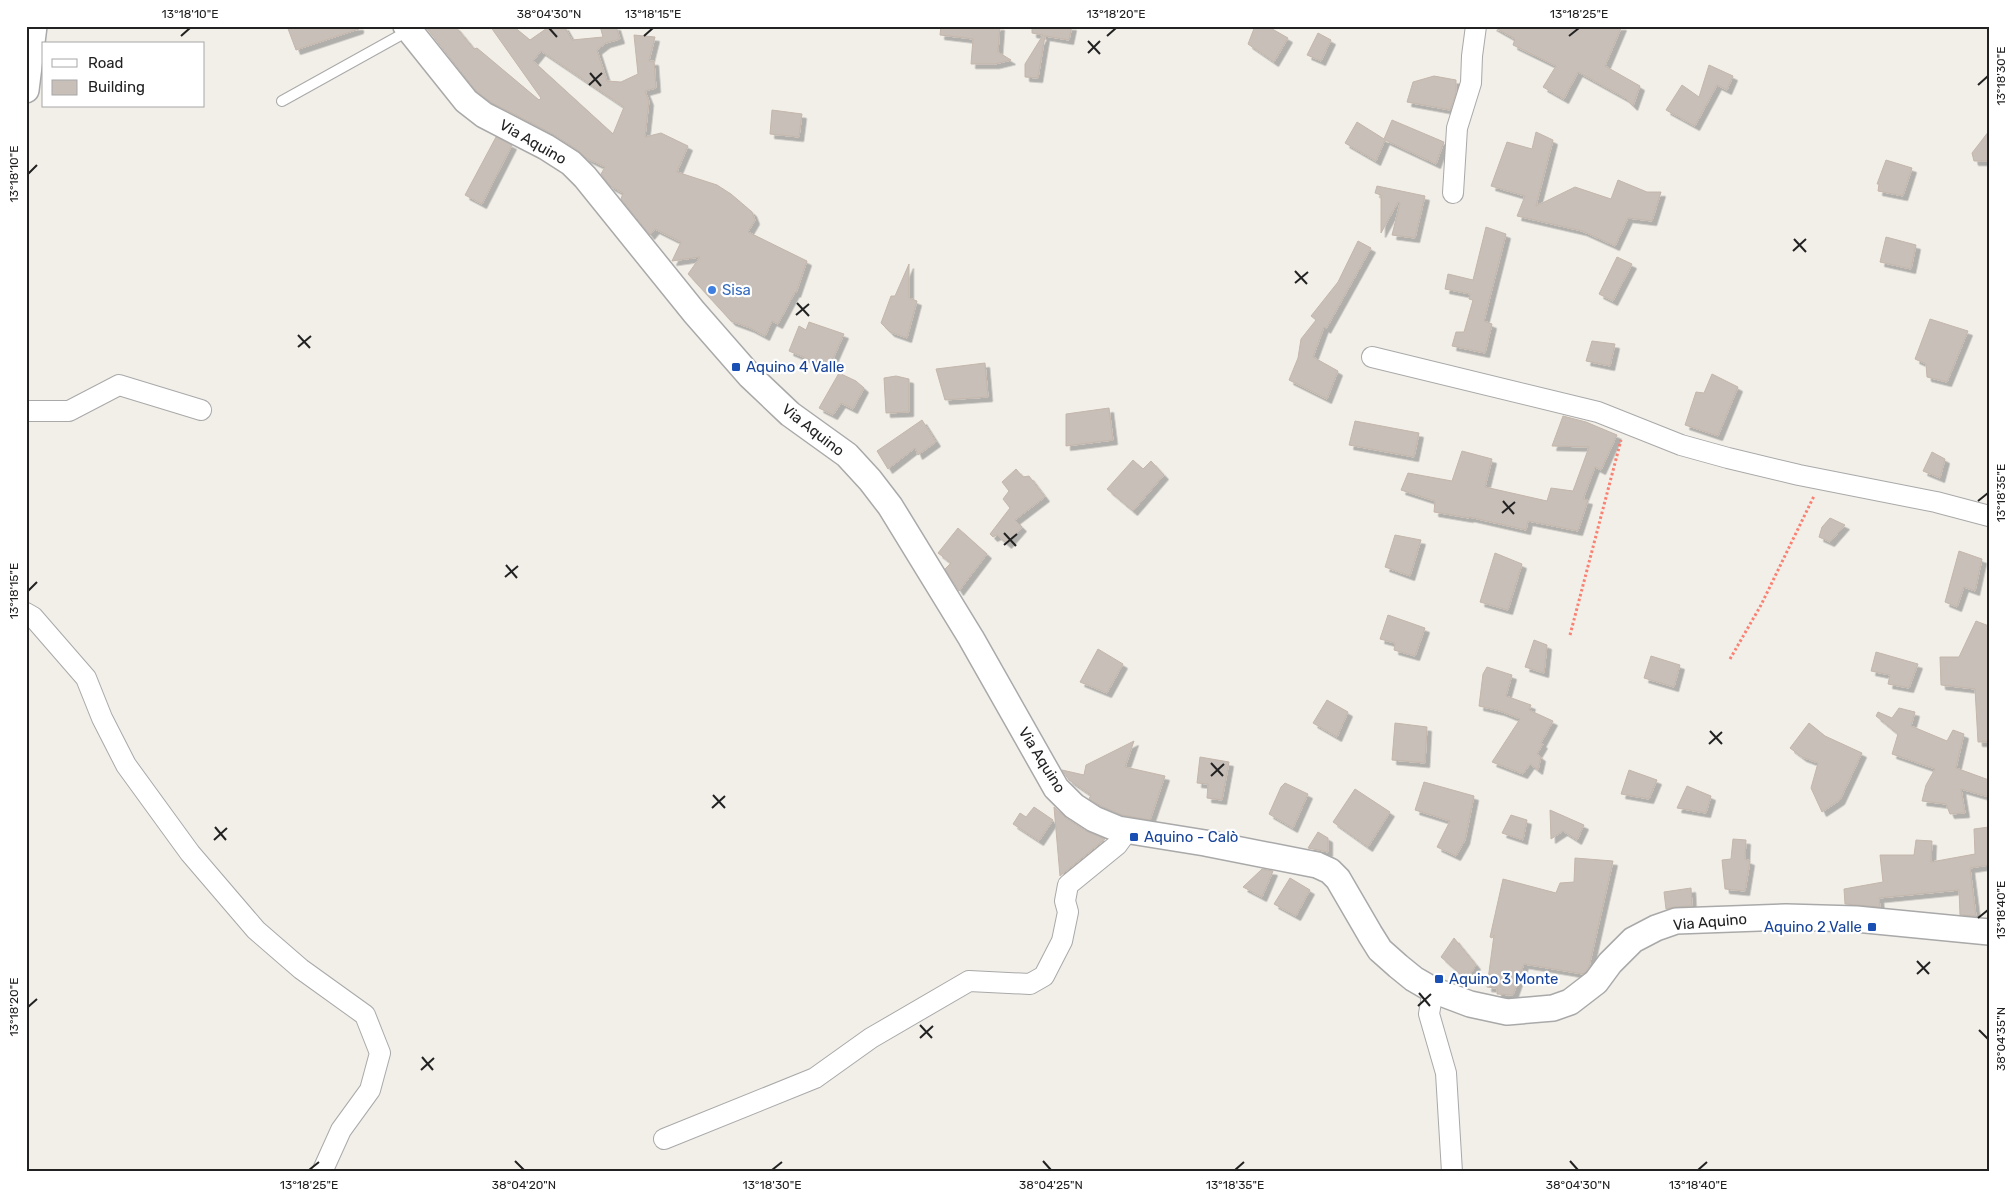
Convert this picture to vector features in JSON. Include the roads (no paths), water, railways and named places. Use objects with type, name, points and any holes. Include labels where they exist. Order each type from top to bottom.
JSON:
[{"type":"street","points":[[26,90],[34,26]]},
{"type":"street","points":[[1453,193],[1457,128],[1471,83],[1476,26]]},
{"type":"street","name":"Via Aquino","points":[[407,28],[466,101],[484,115],[546,147],[571,163],[586,177],[694,312],[750,376],[790,414],[847,455],[870,480],[890,506],[971,638],[1056,788],[1074,806],[1094,819],[1118,829],[1289,859],[1317,865],[1330,871],[1338,879],[1380,950],[1414,979],[1433,990],[1470,1004],[1507,1012],[1553,1008],[1570,1002],[1596,982],[1633,940],[1656,928],[1676,921],[1786,917],[1856,919],[1989,932]]},
{"type":"street","points":[[1372,356],[1598,412],[1681,445],[1822,479],[1936,502],[1989,516]]},
{"type":"street","points":[[26,411],[69,410],[119,385],[201,410]]},
{"type":"street","points":[[26,613],[34,617],[86,678],[102,718],[126,765],[190,853],[256,930],[301,969],[365,1015],[380,1053],[370,1090],[341,1130],[322,1172]]},
{"type":"street","points":[[664,1139],[816,1078],[871,1038],[969,981],[1030,984],[1044,976],[1062,941],[1068,912],[1065,901],[1068,885],[1117,845],[1128,830]]},
{"type":"street","points":[[1433,990],[1429,1014],[1446,1073],[1452,1172]]},
{"type":"lane","points":[[282,101],[407,28]]},
{"type":"place","name":"Sisa","points":[[712,290]]},
{"type":"place","name":"Aquino 4 Valle","points":[[736,367]]},
{"type":"place","name":"Aquino - Calò","points":[[1134,837]]},
{"type":"place","name":"Aquino 2 Valle","points":[[1872,927]]},
{"type":"place","name":"Aquino 3 Monte","points":[[1439,979]]}]
